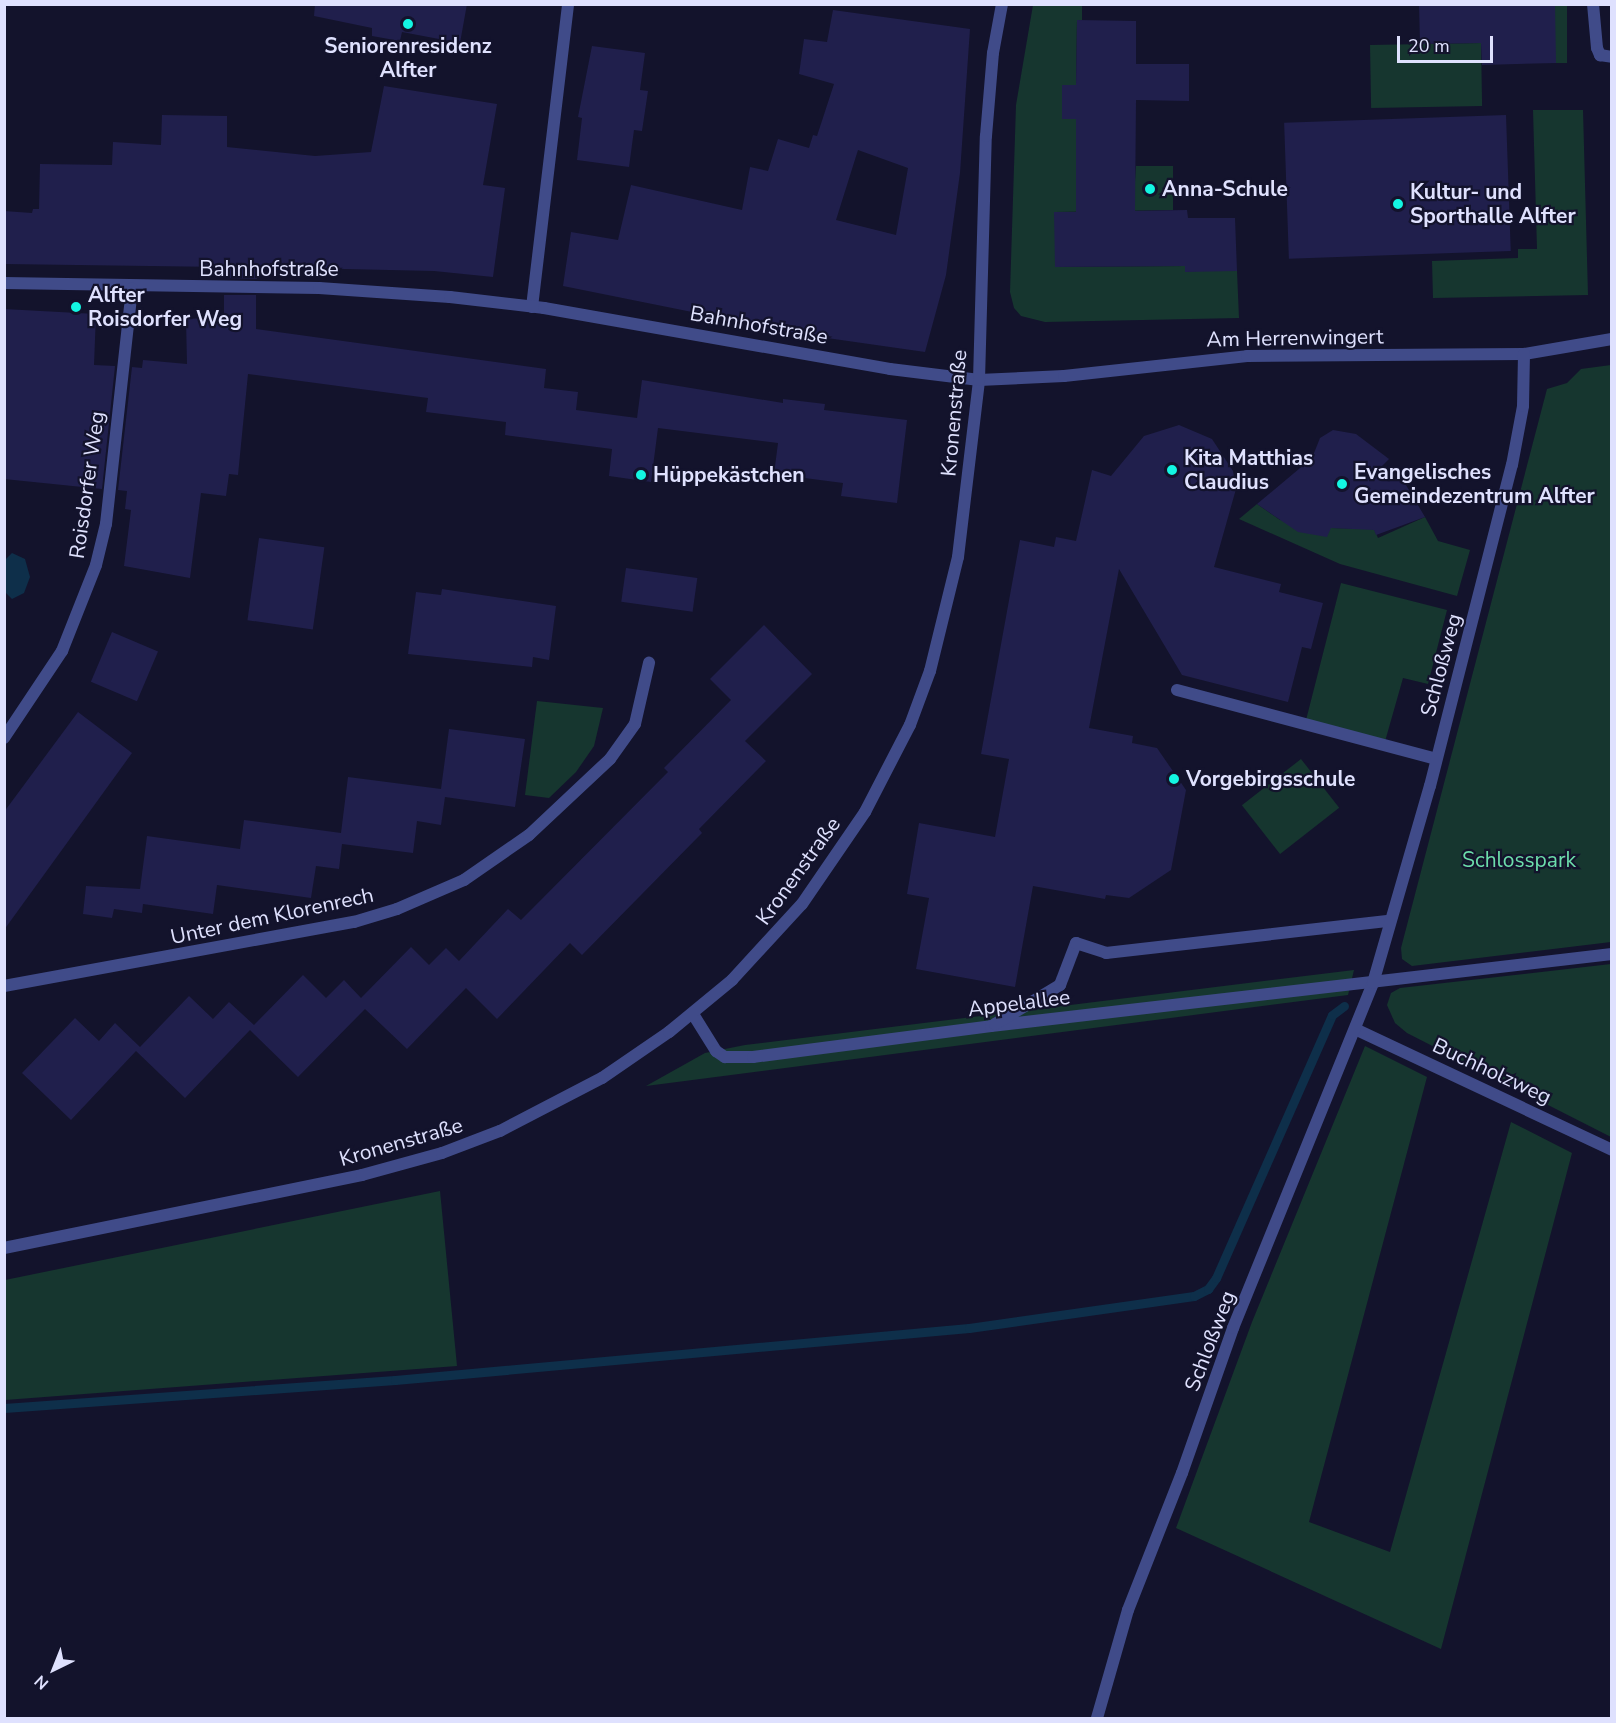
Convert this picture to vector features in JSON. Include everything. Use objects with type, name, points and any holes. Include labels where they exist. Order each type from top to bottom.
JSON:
[{"type":"street","points":[[532,307],[568,4]]},
{"type":"street","name":"Kronenstraße","points":[[4,1248],[308,1187],[442,1153],[500,1131],[577,1093],[627,1063],[693,1014],[748,965],[802,904],[865,812],[910,725],[930,671],[958,556],[979,380],[986,147],[993,53],[1002,4]]},
{"type":"street","points":[[1593,4],[1597,48],[1600,55],[1611,57]]},
{"type":"street","name":"Bahnhofstraße","points":[[4,283],[132,288],[319,288],[532,307],[899,370],[979,380]]},
{"type":"street","name":"Roisdorfer Weg","points":[[4,738],[62,651],[96,566],[106,524],[132,288]]},
{"type":"street","name":"Am Herrenwingert","points":[[979,380],[1064,376],[1247,356],[1524,354],[1611,339]]},
{"type":"street","name":"Schloßweg","points":[[1097,1719],[1128,1610],[1182,1473],[1233,1328],[1373,983],[1436,759],[1521,427],[1524,354]]},
{"type":"street","name":"Unter dem Klorenrech","points":[[4,986],[354,922],[405,906],[464,880],[530,835],[610,759],[635,724],[649,663]]},
{"type":"street","points":[[1178,690],[1436,759]]},
{"type":"street","points":[[991,1026],[1060,985],[1076,943],[1106,953],[1389,921]]},
{"type":"street","points":[[1373,983],[1611,954]]},
{"type":"street","name":"Appelallee","points":[[693,1014],[716,1051],[734,1058],[991,1026],[1373,983]]},
{"type":"street","name":"Buchholzweg","points":[[1355,1029],[1611,1150]]},
{"type":"green space","points":[[1033,5],[1082,5],[1082,20],[1077,20],[1076,85],[1062,86],[1062,118],[1076,119],[1076,181],[1135,181],[1136,166],[1173,166],[1173,210],[1055,212],[1055,267],[1185,266],[1185,271],[1237,271],[1239,318],[1045,322],[1021,316],[1014,308],[1010,292],[1016,105]]},
{"type":"green space","points":[[1555,5],[1567,5],[1567,63],[1555,63]]},
{"type":"green space","points":[[1481,43],[1482,106],[1371,108],[1370,45]]},
{"type":"green space","points":[[1533,110],[1583,110],[1588,295],[1433,298],[1432,261],[1518,258],[1518,249],[1537,249]]},
{"type":"green space","name":"Schlosspark","points":[[1611,365],[1611,942],[1412,966],[1402,959],[1401,948],[1547,389],[1567,383],[1581,369]]},
{"type":"green space","points":[[1257,504],[1280,520],[1295,509],[1331,528],[1374,529],[1378,538],[1425,517],[1438,541],[1470,550],[1457,596],[1340,564],[1239,519]]},
{"type":"green space","points":[[1341,583],[1447,610],[1428,684],[1403,678],[1384,745],[1305,724]]},
{"type":"green space","points":[[537,701],[603,708],[594,746],[576,772],[549,798],[525,795]]},
{"type":"green space","points":[[1301,759],[1339,808],[1280,854],[1242,805]]},
{"type":"green space","points":[[1611,964],[1611,1137],[1407,1033],[1395,1023],[1387,1005],[1391,993],[1400,988]]},
{"type":"green space","points":[[1354,970],[1348,995],[646,1086],[705,1053],[745,1045]]},
{"type":"green space","points":[[1365,1046],[1427,1077],[1309,1522],[1390,1552],[1511,1122],[1572,1153],[1441,1649],[1176,1528],[1252,1322]]},
{"type":"green space","points":[[440,1191],[457,1366],[5,1400],[5,1280]]},
{"type":"water","points":[[12,553],[25,559],[30,577],[24,593],[12,599],[5,592],[4,561]]},
{"type":"building","name":"Seniorenresidenz Alfter","points":[[315,4],[467,4],[460,43],[402,32],[400,41],[372,36],[372,28],[314,16]]},
{"type":"building","points":[[1419,4],[1555,4],[1556,63],[1482,65],[1481,43],[1420,44]]},
{"type":"building","points":[[833,10],[970,29],[960,173],[946,275],[925,352],[806,335],[563,286],[571,232],[618,240],[631,185],[742,210],[750,167],[768,171],[778,139],[809,148],[813,135],[817,136],[834,84],[799,74],[804,39],[827,42]],"holes":[[[858,150],[908,168],[896,235],[836,220]]]},
{"type":"building","points":[[1077,20],[1136,21],[1136,64],[1189,64],[1189,101],[1136,100],[1135,211],[1187,210],[1188,218],[1235,218],[1237,271],[1185,272],[1185,266],[1055,267],[1054,212],[1076,212],[1076,119],[1062,119],[1062,85],[1076,85]]},
{"type":"building","points":[[592,46],[645,53],[640,90],[648,91],[642,131],[634,130],[629,167],[577,160],[582,118],[578,117]]},
{"type":"building","points":[[384,86],[497,104],[483,185],[505,188],[493,277],[434,271],[257,267],[257,279],[223,278],[223,267],[4,264],[4,211],[32,213],[33,209],[39,209],[40,164],[112,165],[113,142],[161,145],[162,115],[227,116],[227,147],[315,156],[371,152]]},
{"type":"building","name":"Kultur- und Sporthalle Alfter","points":[[1506,115],[1511,251],[1289,259],[1284,123]]},
{"type":"building","points":[[224,295],[256,295],[256,329],[546,369],[544,388],[578,392],[576,410],[637,418],[642,380],[783,403],[783,399],[825,404],[824,410],[907,420],[897,503],[841,496],[843,483],[774,474],[778,443],[658,428],[651,482],[609,476],[612,449],[505,435],[506,422],[426,412],[428,398],[248,374],[238,475],[229,474],[226,496],[201,493],[190,578],[124,566],[131,510],[125,509],[127,491],[118,490],[132,367],[142,368],[143,360],[187,364],[186,319],[224,317]]},
{"type":"building","points":[[4,309],[96,314],[94,365],[115,366],[102,489],[4,479]]},
{"type":"building","points":[[1179,425],[1212,439],[1233,471],[1236,489],[1214,567],[1281,584],[1279,592],[1323,603],[1311,649],[1302,647],[1288,702],[1182,675],[1119,569],[1089,728],[1133,736],[1132,743],[1157,748],[1186,790],[1171,870],[1129,898],[1106,895],[1105,899],[1033,886],[1015,987],[916,969],[929,898],[907,894],[919,823],[995,837],[1009,759],[981,754],[1020,540],[1054,547],[1056,537],[1076,541],[1092,470],[1111,476],[1144,436]]},
{"type":"building","name":"Evangelisches Gemeindezentrum Alfter","points":[[1333,430],[1356,434],[1389,459],[1379,469],[1406,485],[1425,517],[1376,535],[1374,530],[1331,528],[1327,537],[1298,532],[1257,504],[1312,458],[1320,438]]},
{"type":"building","points":[[259,538],[324,547],[313,629],[247,620]]},
{"type":"building","points":[[626,568],[697,578],[693,612],[621,602]]},
{"type":"building","points":[[442,589],[556,606],[549,660],[533,657],[532,667],[408,654],[416,592],[441,595]]},
{"type":"building","points":[[764,625],[812,674],[745,741],[766,761],[699,829],[702,833],[582,955],[570,943],[497,1019],[466,988],[407,1049],[365,1009],[298,1077],[250,1030],[185,1098],[136,1051],[71,1120],[22,1073],[75,1018],[99,1041],[115,1023],[140,1047],[189,996],[213,1019],[229,1002],[254,1025],[303,975],[326,998],[344,980],[361,998],[411,947],[429,965],[446,948],[459,961],[508,909],[521,920],[668,772],[664,768],[731,700],[710,679]]},
{"type":"building","points":[[112,632],[158,652],[137,701],[91,682]]},
{"type":"building","points":[[78,712],[132,753],[4,930],[4,812]]},
{"type":"building","points":[[449,729],[525,739],[515,807],[445,797],[441,825],[417,821],[413,853],[342,844],[339,869],[316,866],[311,898],[217,885],[213,914],[143,904],[142,913],[114,909],[112,918],[83,914],[86,886],[140,889],[147,836],[240,849],[244,820],[341,833],[348,777],[441,789]]},
{"type":"waterway","points":[[4,1408],[395,1380],[969,1328],[1194,1296],[1208,1289],[1216,1278],[1332,1015],[1344,1006]]},
{"type":"place","name":"Seniorenresidenz Alfter","points":[[408,24]]},
{"type":"place","name":"Anna-Schule","points":[[1150,189]]},
{"type":"place","name":"Kultur- und Sporthalle Alfter","points":[[1398,204]]},
{"type":"place","name":"Alfter Roisdorfer Weg","points":[[76,307]]},
{"type":"place","name":"Kita Matthias Claudius","points":[[1172,470]]},
{"type":"place","name":"Hüppekästchen","points":[[641,475]]},
{"type":"place","name":"Evangelisches Gemeindezentrum Alfter","points":[[1342,484]]},
{"type":"place","name":"Vorgebirgsschule","points":[[1174,779]]}]
